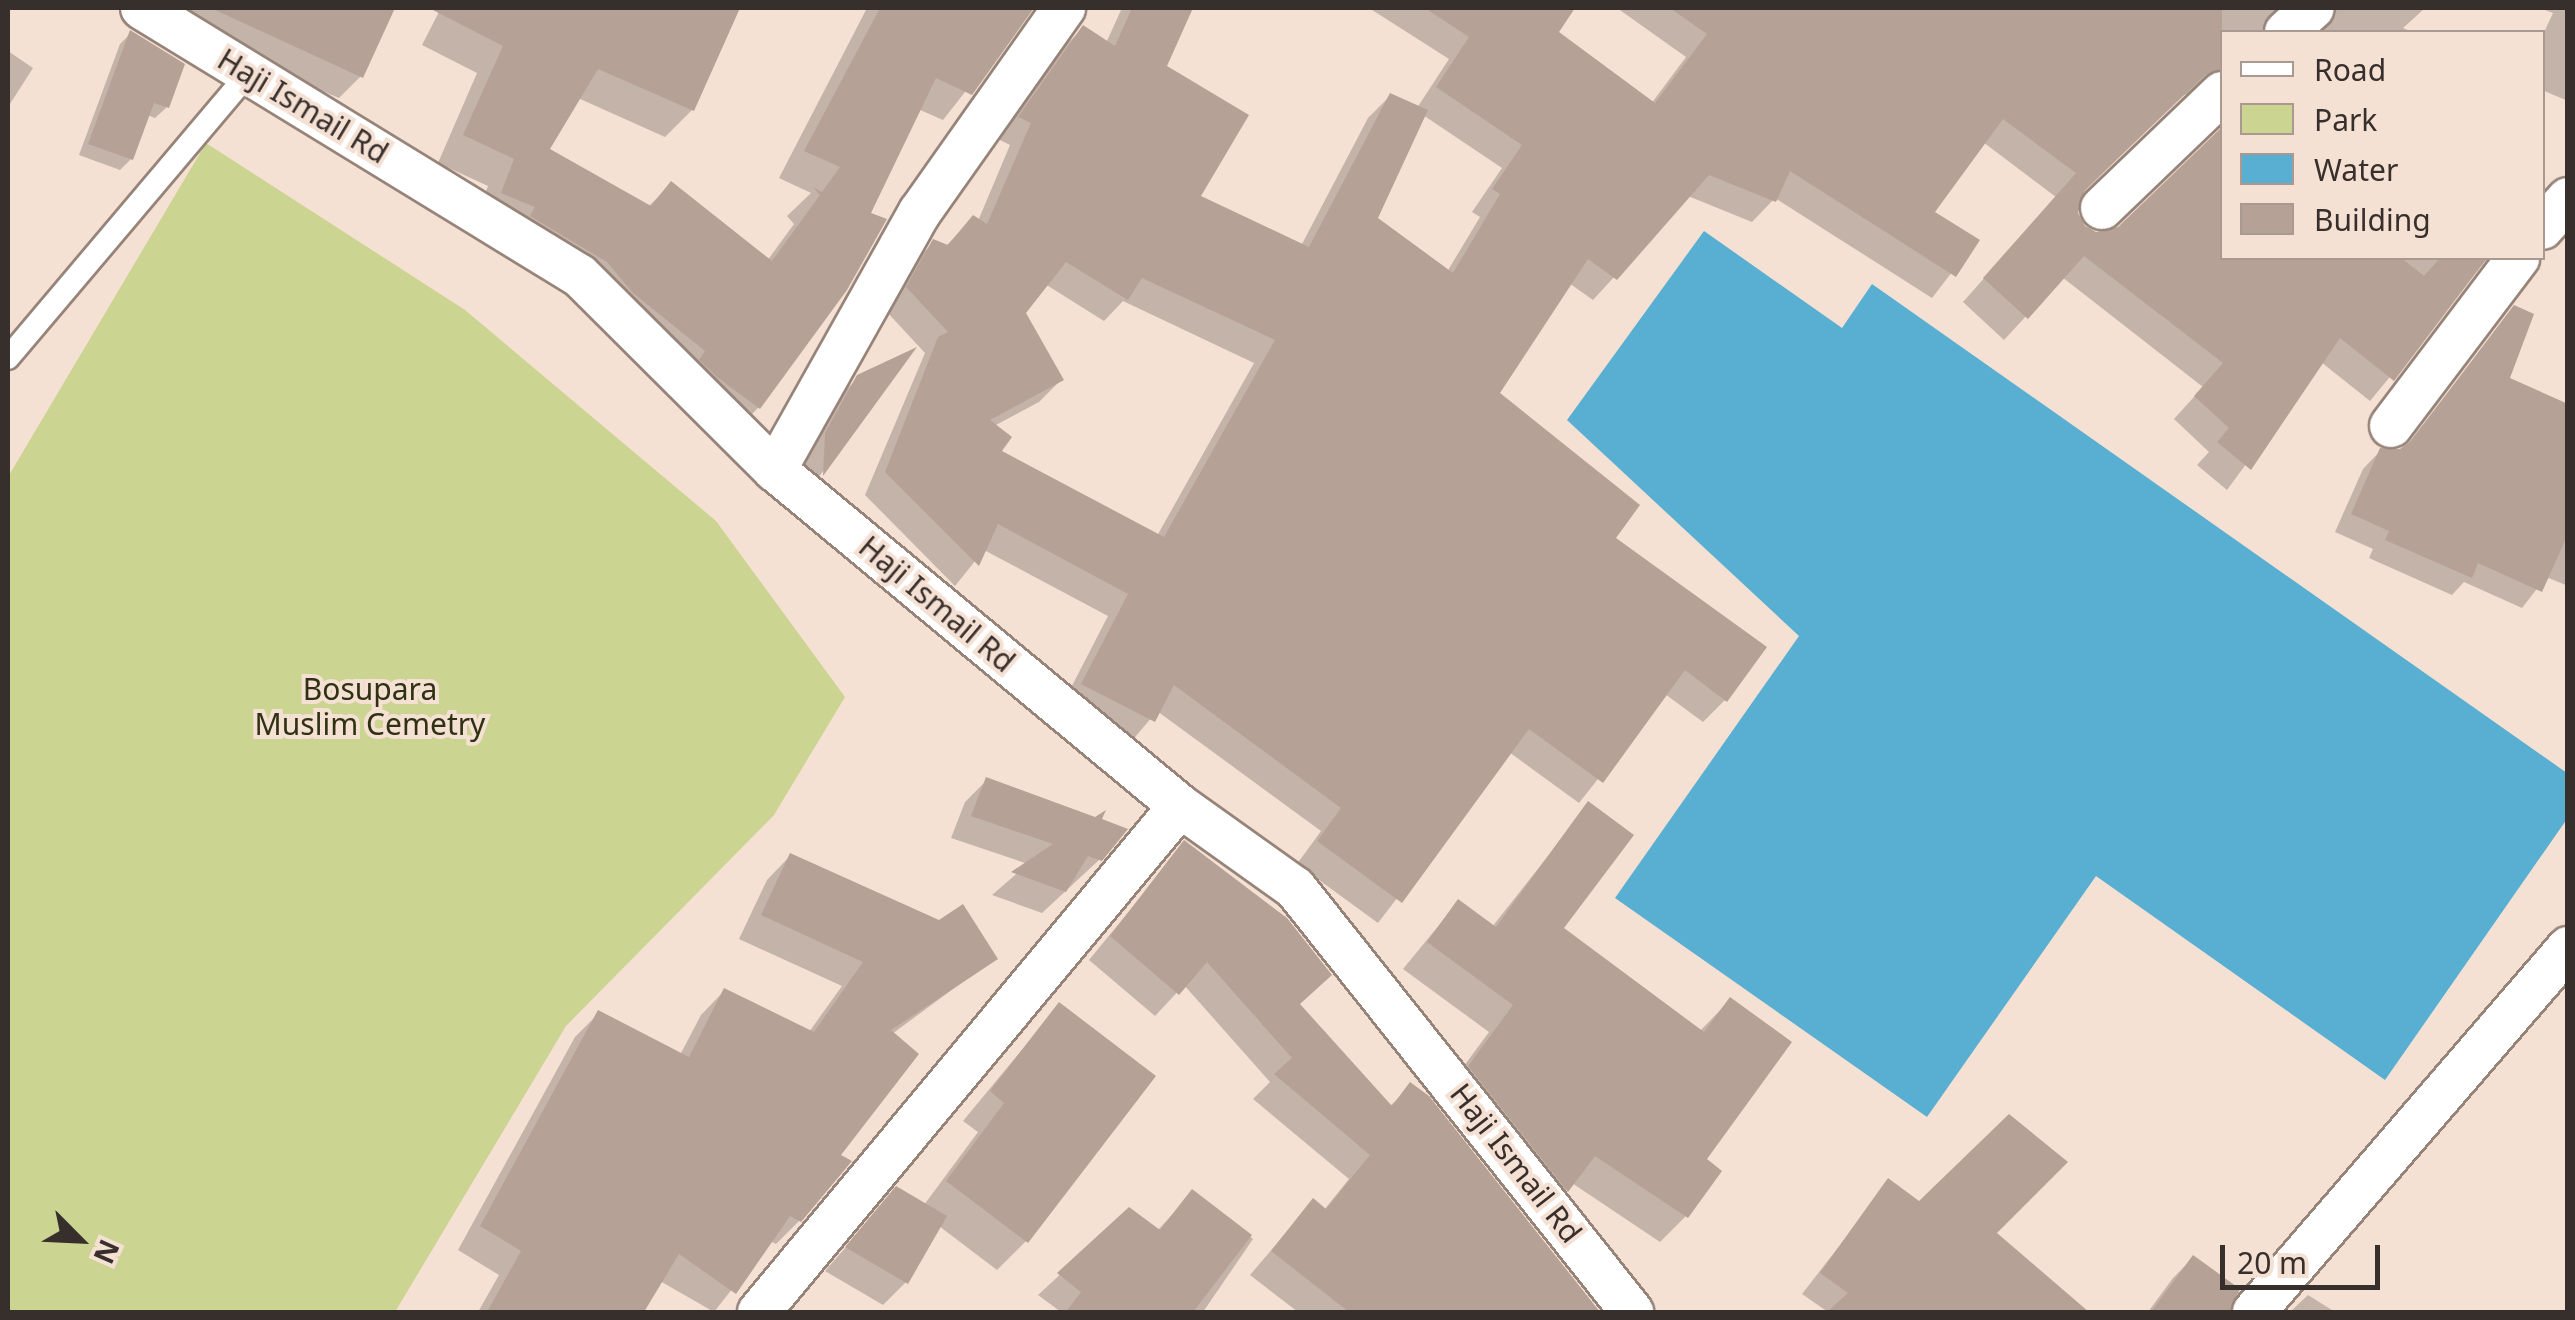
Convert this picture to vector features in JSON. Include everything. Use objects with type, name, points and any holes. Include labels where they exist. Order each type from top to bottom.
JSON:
[{"type":"street","name":"Haji Ismail Rd","points":[[142,8],[580,276],[775,470],[1180,806],[1295,888],[1632,1312]]},
{"type":"street","points":[[775,470],[920,212],[1064,8]]},
{"type":"street","points":[[2288,30],[2313,8]]},
{"type":"street","points":[[2102,208],[2220,95]]},
{"type":"street","points":[[2545,225],[2568,199]]},
{"type":"street","points":[[2391,426],[2516,260]]},
{"type":"street","points":[[760,1312],[1180,806]]},
{"type":"street","points":[[2254,1312],[2568,948]]},
{"type":"lane","points":[[8,358],[249,73]]},
{"type":"green space","name":"Bosupara Muslim Cemetry","points":[[206,143],[465,310],[716,521],[845,697],[774,815],[566,1026],[395,1312],[8,1312],[8,477]]},
{"type":"water","points":[[1704,231],[1842,328],[1872,284],[2567,773],[2567,819],[2385,1080],[2096,876],[1927,1117],[1615,898],[1799,636],[1567,420]]},
{"type":"building","points":[[211,8],[395,8],[363,78]]},
{"type":"building","points":[[429,8],[740,8],[694,111],[598,69],[550,149],[651,206],[671,181],[772,261],[820,195],[813,187],[822,192],[840,167],[804,151],[880,8],[1034,8],[972,95],[936,78],[871,213],[887,219],[847,290],[760,409],[699,360],[705,351],[633,293],[607,262],[530,216],[535,207],[501,193],[514,159],[463,135],[503,46]]},
{"type":"building","points":[[1132,8],[1193,8],[1167,66],[1249,115],[1201,196],[1309,247],[1390,93],[1428,110],[1378,218],[1453,273],[1500,194],[1492,189],[1522,145],[1436,87],[1469,37],[1425,8],[1575,8],[1559,32],[1655,103],[1707,34],[1670,8],[2222,8],[2220,70],[2205,75],[2085,190],[2078,213],[2085,226],[2096,232],[2118,227],[2220,129],[2220,260],[2404,260],[2424,276],[2438,260],[2485,260],[2394,381],[2340,338],[2251,470],[2217,442],[2229,428],[2194,396],[2223,363],[2084,256],[2028,319],[1983,278],[2076,173],[2003,119],[1935,212],[1980,240],[1956,277],[1790,171],[1776,202],[1709,175],[1617,280],[1588,259],[1500,393],[1640,505],[1616,538],[1767,647],[1727,702],[1685,670],[1603,783],[1529,729],[1402,903],[1317,841],[1341,808],[1174,685],[1155,722],[1081,684],[1128,594],[998,524],[979,566],[885,472],[938,337],[948,332],[906,287],[933,239],[948,245],[973,215],[987,224],[1031,123],[1018,117],[1083,25],[1115,46]],"holes":[[[1066,262],[1128,300],[1142,278],[1275,340],[1164,537],[1002,451],[1012,437],[990,420],[1064,380],[1026,313]]]},
{"type":"building","points":[[130,30],[185,64],[169,108],[154,103],[133,160],[88,144]]},
{"type":"building","points":[[2514,305],[2534,314],[2510,378],[2568,404],[2568,534],[2542,592],[2478,563],[2472,578],[2385,540],[2389,531],[2351,514],[2380,448],[2400,449],[2411,441]]},
{"type":"building","points":[[917,347],[823,476],[825,433],[857,375]]},
{"type":"building","points":[[986,777],[1095,817],[1106,810],[1102,819],[1128,829],[1102,861],[1088,856],[1066,892],[1011,872],[1053,844],[971,816]]},
{"type":"building","points":[[1588,801],[1634,835],[1564,928],[1704,1032],[1730,997],[1792,1042],[1707,1159],[1722,1171],[1688,1218],[1595,1156],[1568,1192],[1468,1066],[1513,1005],[1427,942],[1458,899],[1496,927]]},
{"type":"building","points":[[1184,840],[1287,918],[1332,975],[1300,1004],[1392,1106],[1410,1082],[1429,1096],[1600,1312],[1349,1312],[1271,1251],[1313,1198],[1326,1209],[1370,1155],[1274,1074],[1292,1058],[1207,962],[1179,995],[1110,936]]},
{"type":"building","points":[[790,853],[939,920],[963,904],[998,959],[891,1030],[919,1054],[841,1155],[852,1161],[801,1222],[790,1216],[736,1294],[679,1254],[644,1312],[487,1312],[521,1251],[480,1226],[598,1010],[689,1057],[724,988],[814,1032],[863,962],[761,915]]},
{"type":"building","points":[[1059,1002],[1156,1076],[1028,1243],[946,1181],[1004,1103],[990,1091]]},
{"type":"building","points":[[2009,1114],[2068,1162],[1997,1233],[2089,1312],[1827,1312],[1848,1293],[1820,1273],[1888,1178],[1919,1201]]},
{"type":"building","points":[[896,1186],[947,1216],[908,1284],[845,1247]]},
{"type":"building","points":[[1192,1189],[1252,1235],[1193,1312],[1066,1312],[1081,1292],[1057,1273],[1129,1207],[1160,1230]]},
{"type":"building","points":[[2193,1255],[2240,1289],[2230,1312],[2151,1312]]}]
